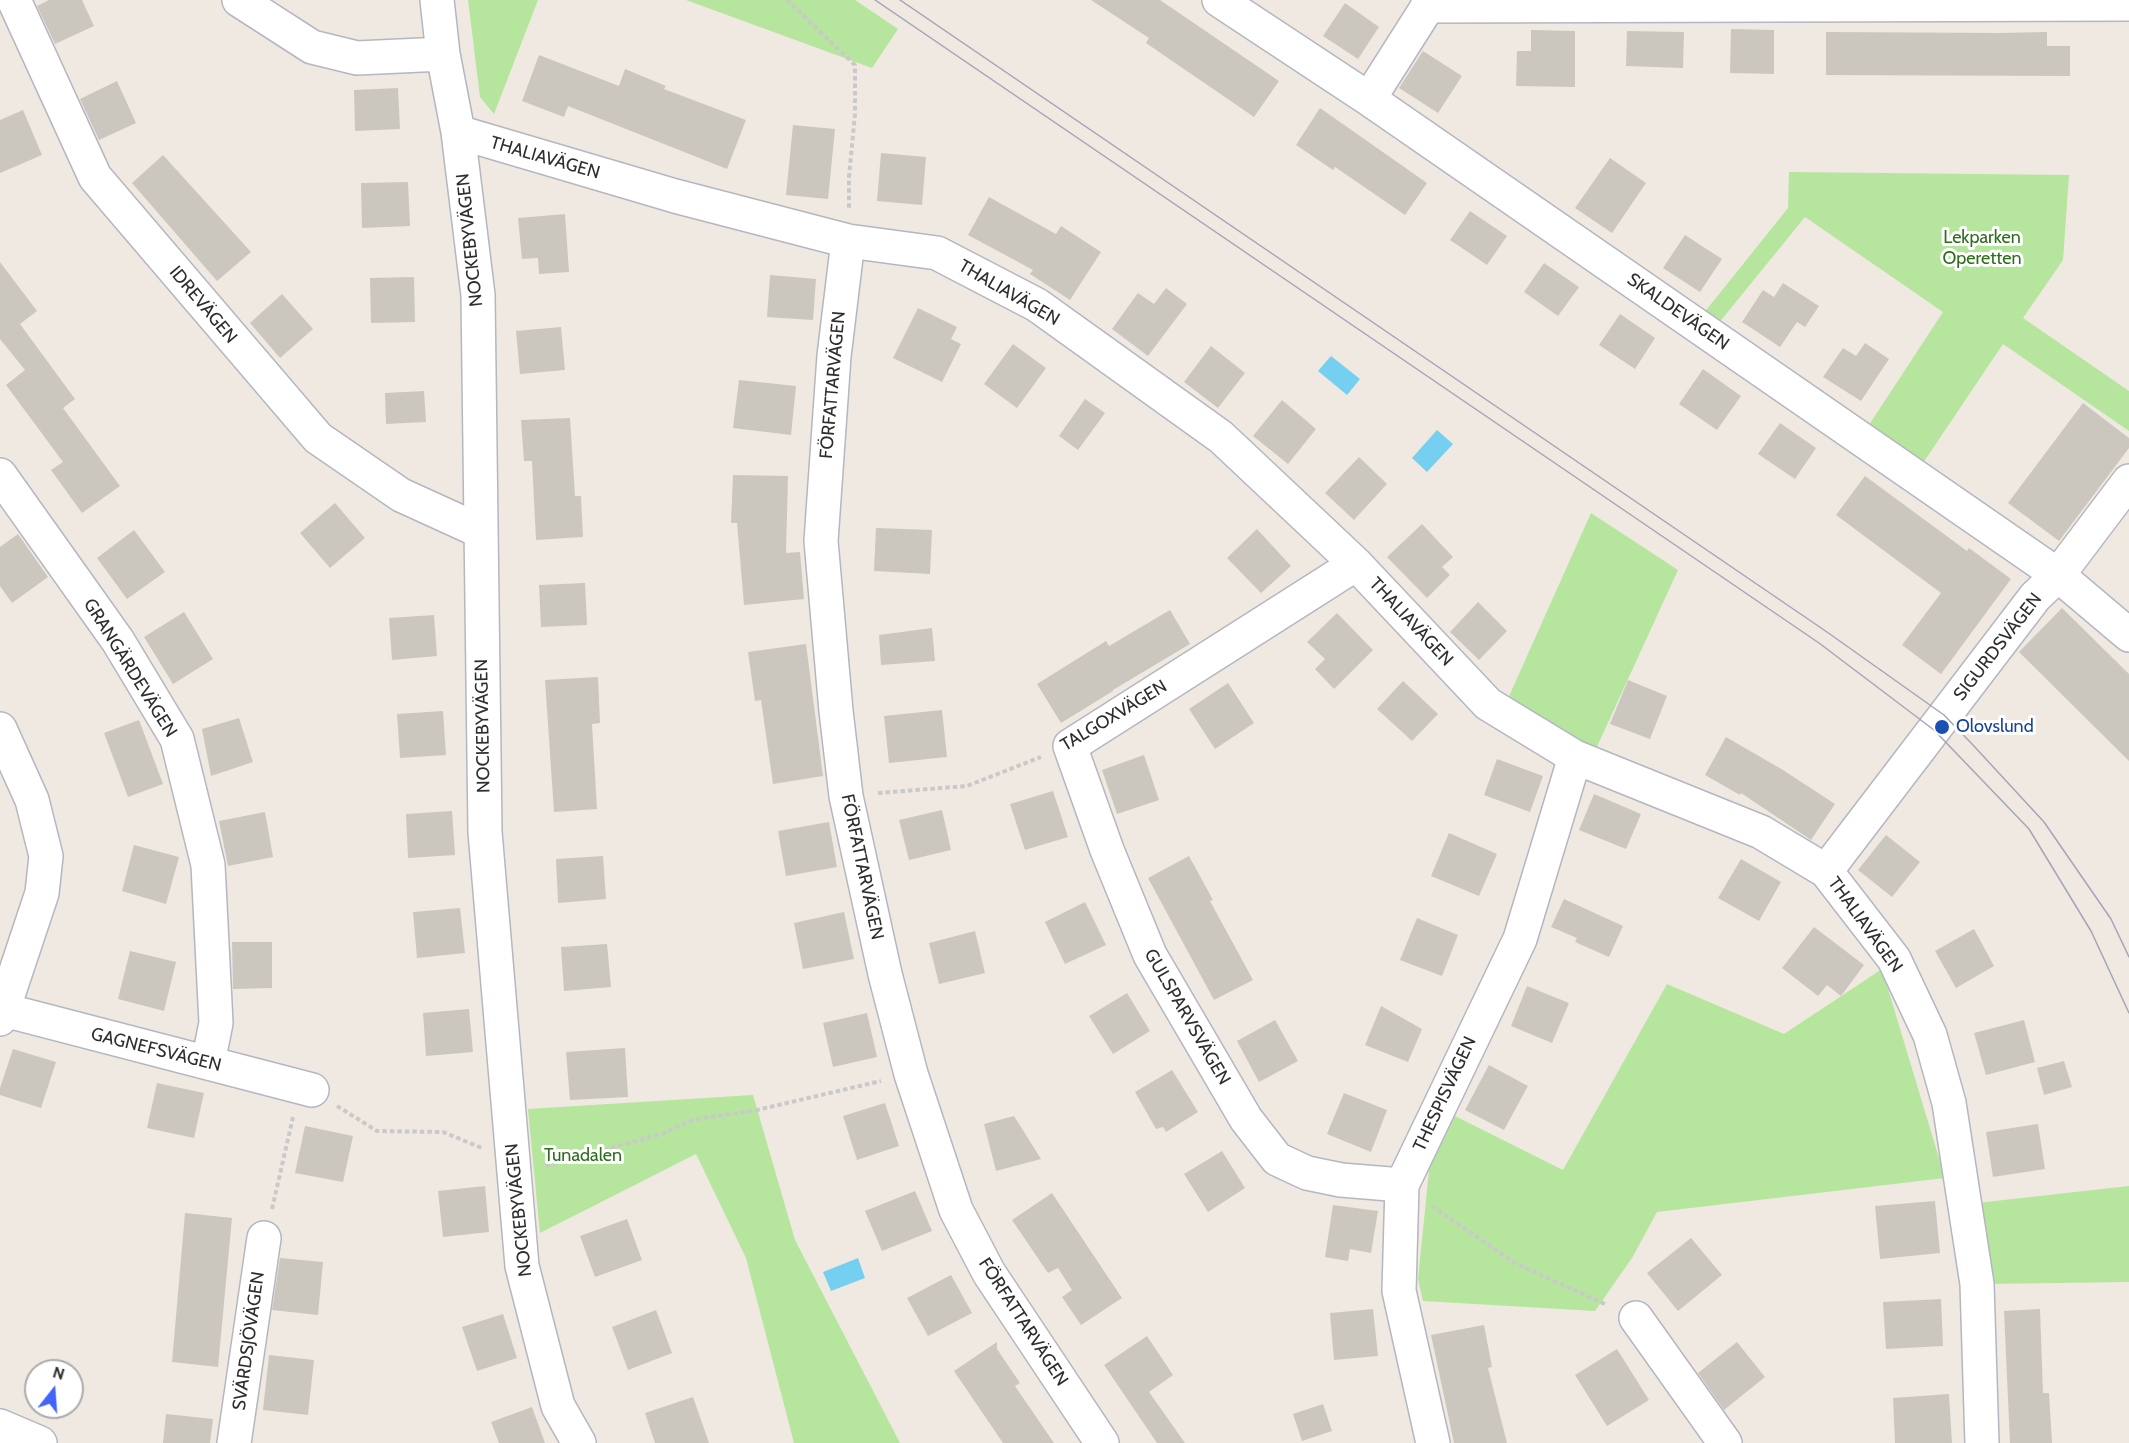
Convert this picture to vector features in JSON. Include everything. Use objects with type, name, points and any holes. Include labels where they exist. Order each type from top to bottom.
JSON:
[{"type":"street","name":"IDREVÄGEN","points":[[14,0],[95,177],[318,438],[401,495],[480,531]]},
{"type":"street","points":[[239,0],[312,47],[357,58],[443,54]]},
{"type":"street","name":"NOCKEBYVÄGEN","points":[[437,0],[443,54],[458,132],[478,295],[485,832],[522,1266],[558,1406],[579,1443]]},
{"type":"street","name":"SKALDEVÄGEN","points":[[1219,0],[1369,99],[2058,575],[2129,635]]},
{"type":"street","points":[[1369,99],[1428,3],[2129,4]]},
{"type":"street","name":"THALIAVÄGEN","points":[[458,132],[675,196],[848,241],[937,253],[1037,305],[1221,437],[1356,564],[1488,704],[1575,757],[1761,832],[1826,871],[1894,959],[1930,1035],[1943,1080],[1951,1114],[1977,1284],[1982,1443]]},
{"type":"street","name":"FÖRFATTARVÄGEN","points":[[848,241],[834,356],[821,541],[846,796],[885,974],[911,1074],[956,1209],[989,1273],[1102,1443]]},
{"type":"street","name":"GRANGÄRDEVÄGEN","points":[[0,475],[118,642],[177,739],[208,865],[216,1023],[208,1063]]},
{"type":"street","name":"SIGURDSVÄGEN","points":[[1826,871],[2035,597],[2058,575],[2129,481]]},
{"type":"street","name":"TALGOXVÄGEN","points":[[1070,746],[1356,564]]},
{"type":"street","points":[[0,729],[32,800],[46,856],[42,893],[1,1013]]},
{"type":"street","name":"GULSPARVSVÄGEN","points":[[1070,746],[1107,850],[1150,955],[1246,1119],[1277,1159],[1307,1173],[1341,1180],[1402,1185]]},
{"type":"street","name":"THESPISVÄGEN","points":[[1433,1443],[1399,1291],[1402,1185],[1520,939],[1575,757]]},
{"type":"street","name":"GAGNEFSVÄGEN","points":[[1,1013],[312,1089]]},
{"type":"street","name":"SVÄRDSJÖVÄGEN","points":[[234,1443],[264,1238]]},
{"type":"street","points":[[1636,1318],[1725,1443]]},
{"type":"street","points":[[0,1426],[40,1443]]},
{"type":"path","points":[[787,0],[855,65],[855,114],[849,177]]},
{"type":"path","name":"TALGOXVÄGEN","points":[[846,796],[967,786],[1070,746]]},
{"type":"path","points":[[312,1089],[377,1131],[443,1132],[513,1161],[542,1167],[664,1133],[692,1120],[757,1110],[911,1074]]},
{"type":"path","points":[[264,1238],[282,1170],[291,1124]]},
{"type":"path","points":[[1402,1185],[1515,1263],[1636,1318]]},
{"type":"green space","points":[[468,0],[538,0],[494,114],[480,97]]},
{"type":"green space","points":[[686,0],[855,0],[898,29],[872,68]]},
{"type":"green space","name":"Lekparken Operetten","points":[[1789,172],[2069,175],[2063,260],[2023,318],[2129,391],[2129,431],[2003,344],[1923,463],[1869,425],[1943,312],[1805,217],[1718,324],[1703,314],[1788,208]]},
{"type":"green space","points":[[1591,513],[1678,570],[1595,751],[1506,703]]},
{"type":"green space","points":[[1882,969],[1945,1178],[1657,1212],[1632,1258],[1595,1311],[1423,1301],[1418,1279],[1431,1151],[1451,1114],[1563,1170],[1667,984],[1784,1034]]},
{"type":"green space","name":"Tunadalen","points":[[753,1095],[795,1240],[900,1443],[794,1443],[746,1258],[696,1154],[540,1233],[528,1109]]},
{"type":"green space","points":[[2129,1186],[2129,1282],[1987,1284],[1977,1203]]},
{"type":"water","points":[[1331,356],[1360,379],[1347,395],[1318,371]]},
{"type":"water","points":[[1437,430],[1453,444],[1427,472],[1412,458]]},
{"type":"water","points":[[858,1258],[865,1278],[831,1291],[823,1272]]},
{"type":"building","points":[[49,0],[82,0],[94,26],[55,44],[37,6]]},
{"type":"building","points":[[1091,0],[1160,0],[1279,81],[1254,117],[1146,43],[1149,38]]},
{"type":"building","points":[[1345,3],[1379,27],[1358,59],[1323,36]]},
{"type":"building","points":[[1731,29],[1774,30],[1774,74],[1730,73]]},
{"type":"building","points":[[1531,30],[1575,31],[1575,87],[1516,86],[1517,51],[1531,51]]},
{"type":"building","points":[[1627,31],[1684,32],[1683,68],[1626,66]]},
{"type":"building","points":[[1826,32],[2047,32],[2047,46],[2070,46],[2070,76],[1826,75]]},
{"type":"building","points":[[1423,51],[1462,76],[1438,113],[1399,88]]},
{"type":"building","points":[[539,55],[619,86],[625,69],[666,86],[664,89],[746,120],[727,169],[568,106],[564,117],[522,101]]},
{"type":"building","points":[[117,81],[136,123],[99,140],[80,99]]},
{"type":"building","points":[[398,88],[400,129],[355,131],[354,90]]},
{"type":"building","points":[[1320,108],[1427,183],[1405,215],[1335,167],[1333,170],[1296,145]]},
{"type":"building","points":[[23,110],[42,155],[0,173],[0,120]]},
{"type":"building","points":[[793,125],[835,129],[828,199],[786,195]]},
{"type":"building","points":[[881,153],[926,157],[922,205],[877,201]]},
{"type":"building","points":[[163,155],[251,252],[217,281],[132,183]]},
{"type":"building","points":[[1610,158],[1646,183],[1612,233],[1575,208]]},
{"type":"building","points":[[408,182],[410,226],[362,228],[361,183]]},
{"type":"building","points":[[989,197],[1056,234],[1061,226],[1101,252],[1070,300],[1030,274],[1033,270],[968,235]]},
{"type":"building","points":[[1470,211],[1507,236],[1487,265],[1450,240]]},
{"type":"building","points":[[565,214],[569,272],[539,274],[538,258],[522,259],[518,218]]},
{"type":"building","points":[[1685,235],[1722,259],[1700,292],[1663,268]]},
{"type":"building","points":[[0,262],[37,311],[20,324],[75,399],[63,408],[120,486],[82,513],[51,470],[63,462],[6,385],[25,370],[0,339]]},
{"type":"building","points":[[1544,263],[1579,287],[1558,316],[1524,292]]},
{"type":"building","points":[[770,275],[816,279],[813,320],[767,317]]},
{"type":"building","points":[[414,277],[415,322],[371,323],[370,278]]},
{"type":"building","points":[[1783,283],[1819,306],[1805,327],[1797,322],[1780,347],[1742,322],[1763,290],[1774,297]]},
{"type":"building","points":[[1166,288],[1187,304],[1148,356],[1112,329],[1138,293],[1154,304]]},
{"type":"building","points":[[282,294],[313,329],[280,358],[250,323]]},
{"type":"building","points":[[918,308],[957,327],[951,339],[961,344],[942,382],[893,358]]},
{"type":"building","points":[[1620,314],[1655,338],[1635,369],[1599,345]]},
{"type":"building","points":[[561,327],[565,370],[520,374],[516,331]]},
{"type":"building","points":[[1865,343],[1889,359],[1861,401],[1823,377],[1843,348],[1856,356]]},
{"type":"building","points":[[1013,344],[1046,368],[1017,408],[984,384]]},
{"type":"building","points":[[1211,346],[1245,373],[1218,408],[1184,382]]},
{"type":"building","points":[[1703,369],[1741,396],[1717,430],[1679,404]]},
{"type":"building","points":[[739,380],[796,386],[791,435],[733,428]]},
{"type":"building","points":[[424,391],[426,422],[386,424],[385,393]]},
{"type":"building","points":[[1085,399],[1105,413],[1078,450],[1059,436]]},
{"type":"building","points":[[1282,400],[1316,429],[1288,464],[1253,436]]},
{"type":"building","points":[[2083,403],[2129,438],[2129,448],[2059,541],[2008,503]]},
{"type":"building","points":[[570,418],[575,496],[581,496],[583,537],[536,540],[532,461],[524,461],[521,420]]},
{"type":"building","points":[[1780,423],[1816,448],[1795,479],[1758,454]]},
{"type":"building","points":[[1359,457],[1387,484],[1354,520],[1325,493]]},
{"type":"building","points":[[733,475],[788,476],[786,553],[800,552],[804,599],[744,605],[737,523],[731,523]]},
{"type":"building","points":[[1865,476],[1967,551],[1969,548],[2011,579],[1941,674],[1902,645],[1941,593],[1836,515]]},
{"type":"building","points":[[335,503],[365,538],[330,568],[300,533]]},
{"type":"building","points":[[1422,524],[1453,557],[1442,567],[1450,575],[1427,598],[1387,557]]},
{"type":"building","points":[[876,528],[932,530],[930,574],[874,571]]},
{"type":"building","points":[[1257,529],[1291,566],[1261,593],[1227,558]]},
{"type":"building","points":[[134,530],[165,572],[127,599],[97,558]]},
{"type":"building","points":[[18,534],[48,577],[12,603],[0,586],[0,547]]},
{"type":"building","points":[[585,583],[587,625],[541,627],[539,585]]},
{"type":"building","points":[[1478,602],[1507,631],[1479,660],[1450,632]]},
{"type":"building","points":[[2062,608],[2129,674],[2129,761],[2019,652]]},
{"type":"building","points":[[1170,610],[1190,644],[1061,723],[1037,684],[1106,641],[1109,646]]},
{"type":"building","points":[[184,612],[213,659],[173,684],[144,637]]},
{"type":"building","points":[[1337,613],[1373,650],[1334,689],[1315,669],[1325,659],[1307,642]]},
{"type":"building","points":[[434,615],[437,656],[392,660],[389,618]]},
{"type":"building","points":[[932,628],[935,661],[881,665],[879,635]]},
{"type":"building","points":[[806,644],[823,776],[773,784],[761,700],[755,701],[748,652]]},
{"type":"building","points":[[598,677],[600,723],[592,724],[597,809],[554,812],[545,680]]},
{"type":"building","points":[[1628,680],[1667,696],[1650,739],[1610,724]]},
{"type":"building","points":[[1403,681],[1438,714],[1412,741],[1377,709]]},
{"type":"building","points":[[1228,683],[1254,723],[1215,749],[1189,709]]},
{"type":"building","points":[[942,710],[947,757],[889,763],[884,716]]},
{"type":"building","points":[[443,711],[446,755],[400,758],[397,714]]},
{"type":"building","points":[[239,718],[253,762],[211,776],[202,729]]},
{"type":"building","points":[[139,720],[163,784],[128,797],[104,733]]},
{"type":"building","points":[[1726,737],[1835,804],[1811,840],[1741,793],[1740,795],[1705,775]]},
{"type":"building","points":[[1144,755],[1159,800],[1117,814],[1102,770]]},
{"type":"building","points":[[1497,759],[1543,776],[1530,812],[1484,795]]},
{"type":"building","points":[[1053,791],[1068,837],[1025,850],[1010,804]]},
{"type":"building","points":[[1594,794],[1641,814],[1626,849],[1579,830]]},
{"type":"building","points":[[942,810],[951,850],[909,860],[899,820]]},
{"type":"building","points":[[452,811],[455,855],[408,858],[406,814]]},
{"type":"building","points":[[265,812],[273,857],[228,866],[219,821]]},
{"type":"building","points":[[829,822],[837,867],[786,876],[778,831]]},
{"type":"building","points":[[1449,833],[1497,854],[1479,896],[1431,876]]},
{"type":"building","points":[[1886,835],[1920,862],[1892,897],[1858,870]]},
{"type":"building","points":[[134,845],[179,857],[166,904],[122,891]]},
{"type":"building","points":[[603,856],[606,899],[558,903],[556,859]]},
{"type":"building","points":[[1189,856],[1213,900],[1210,901],[1253,980],[1214,1000],[1148,878]]},
{"type":"building","points":[[1741,859],[1781,882],[1759,921],[1718,898]]},
{"type":"building","points":[[1564,899],[1623,926],[1609,957],[1575,942],[1577,938],[1551,927]]},
{"type":"building","points":[[1085,902],[1106,945],[1065,964],[1045,922]]},
{"type":"building","points":[[460,908],[465,953],[417,958],[413,912]]},
{"type":"building","points":[[844,912],[854,959],[803,969],[794,923]]},
{"type":"building","points":[[1417,918],[1458,935],[1442,976],[1400,960]]},
{"type":"building","points":[[1814,927],[1864,965],[1841,996],[1827,985],[1818,996],[1782,968]]},
{"type":"building","points":[[1974,929],[1994,966],[1956,988],[1935,951]]},
{"type":"building","points":[[975,931],[985,973],[939,984],[929,943]]},
{"type":"building","points":[[232,942],[272,942],[272,988],[233,989]]},
{"type":"building","points":[[607,944],[611,987],[564,991],[561,947]]},
{"type":"building","points":[[130,951],[176,962],[164,1011],[118,999]]},
{"type":"building","points":[[1527,986],[1569,1003],[1552,1043],[1511,1026]]},
{"type":"building","points":[[1127,993],[1150,1031],[1113,1054],[1089,1016]]},
{"type":"building","points":[[1381,1006],[1422,1029],[1408,1062],[1365,1045]]},
{"type":"building","points":[[469,1009],[473,1052],[426,1056],[423,1013]]},
{"type":"building","points":[[867,1013],[877,1057],[833,1067],[823,1023]]},
{"type":"building","points":[[1275,1020],[1298,1061],[1259,1082],[1237,1041]]},
{"type":"building","points":[[2024,1020],[2035,1062],[1986,1075],[1974,1033]]},
{"type":"building","points":[[625,1048],[628,1097],[570,1100],[566,1052]]},
{"type":"building","points":[[13,1049],[56,1062],[41,1108],[0,1095],[0,1088]]},
{"type":"building","points":[[2064,1061],[2072,1087],[2044,1095],[2037,1068]]},
{"type":"building","points":[[1489,1065],[1528,1086],[1504,1130],[1465,1110]]},
{"type":"building","points":[[1172,1070],[1198,1112],[1166,1132],[1163,1127],[1156,1129],[1135,1092]]},
{"type":"building","points":[[157,1083],[204,1093],[194,1138],[147,1128]]},
{"type":"building","points":[[1344,1093],[1387,1110],[1371,1152],[1327,1134]]},
{"type":"building","points":[[885,1103],[899,1146],[857,1160],[843,1116]]},
{"type":"building","points":[[1014,1116],[1041,1159],[996,1171],[984,1124]]},
{"type":"building","points":[[2038,1124],[2045,1169],[1993,1177],[1986,1132]]},
{"type":"building","points":[[305,1126],[353,1136],[343,1182],[295,1173]]},
{"type":"building","points":[[1222,1151],[1245,1188],[1208,1212],[1184,1174]]},
{"type":"building","points":[[485,1186],[489,1232],[443,1237],[438,1191]]},
{"type":"building","points":[[915,1191],[932,1231],[882,1251],[865,1211]]},
{"type":"building","points":[[1052,1193],[1122,1298],[1081,1325],[1062,1297],[1072,1290],[1058,1268],[1048,1273],[1012,1220]]},
{"type":"building","points":[[1935,1201],[1940,1253],[1880,1259],[1875,1206]]},
{"type":"building","points":[[1333,1205],[1378,1211],[1371,1253],[1350,1249],[1348,1261],[1325,1257]]},
{"type":"building","points":[[185,1213],[232,1218],[218,1367],[172,1362]]},
{"type":"building","points":[[627,1219],[642,1260],[595,1277],[580,1236]]},
{"type":"building","points":[[1691,1238],[1722,1275],[1678,1311],[1647,1273]]},
{"type":"building","points":[[280,1258],[323,1262],[318,1315],[272,1310]]},
{"type":"building","points":[[951,1275],[972,1313],[928,1336],[907,1298]]},
{"type":"building","points":[[1941,1299],[1943,1346],[1886,1349],[1883,1302]]},
{"type":"building","points":[[1373,1309],[1378,1356],[1334,1360],[1330,1313]]},
{"type":"building","points":[[2040,1309],[2043,1393],[2049,1393],[2052,1443],[2010,1443],[2004,1311]]},
{"type":"building","points":[[656,1310],[672,1353],[628,1370],[612,1327]]},
{"type":"building","points":[[503,1314],[517,1358],[477,1371],[462,1327]]},
{"type":"building","points":[[1484,1325],[1492,1367],[1488,1368],[1507,1443],[1454,1443],[1431,1335]]},
{"type":"building","points":[[1147,1336],[1173,1375],[1149,1392],[1185,1443],[1157,1443],[1104,1365]]},
{"type":"building","points":[[997,1342],[997,1349],[1020,1383],[1015,1386],[1054,1443],[1003,1443],[954,1371]]},
{"type":"building","points":[[1737,1342],[1765,1377],[1724,1410],[1698,1373]]},
{"type":"building","points":[[1617,1349],[1649,1400],[1607,1426],[1575,1375]]},
{"type":"building","points":[[269,1355],[314,1360],[308,1415],[263,1410]]},
{"type":"building","points":[[1949,1394],[1952,1443],[1895,1443],[1893,1398]]},
{"type":"building","points":[[693,1397],[709,1443],[655,1443],[645,1413]]},
{"type":"building","points":[[1323,1404],[1332,1431],[1302,1441],[1293,1414]]},
{"type":"building","points":[[532,1407],[545,1443],[499,1443],[491,1422]]},
{"type":"building","points":[[166,1414],[213,1419],[210,1443],[163,1443]]},
{"type":"tram line","points":[[875,0],[1819,643],[1934,730],[2029,829],[2091,931],[2129,1013]]},
{"type":"tram line","points":[[900,0],[1827,632],[1944,715],[2044,822],[2111,919],[2129,957]]},
{"type":"place","name":"Olovslund","points":[[1942,727]]}]
